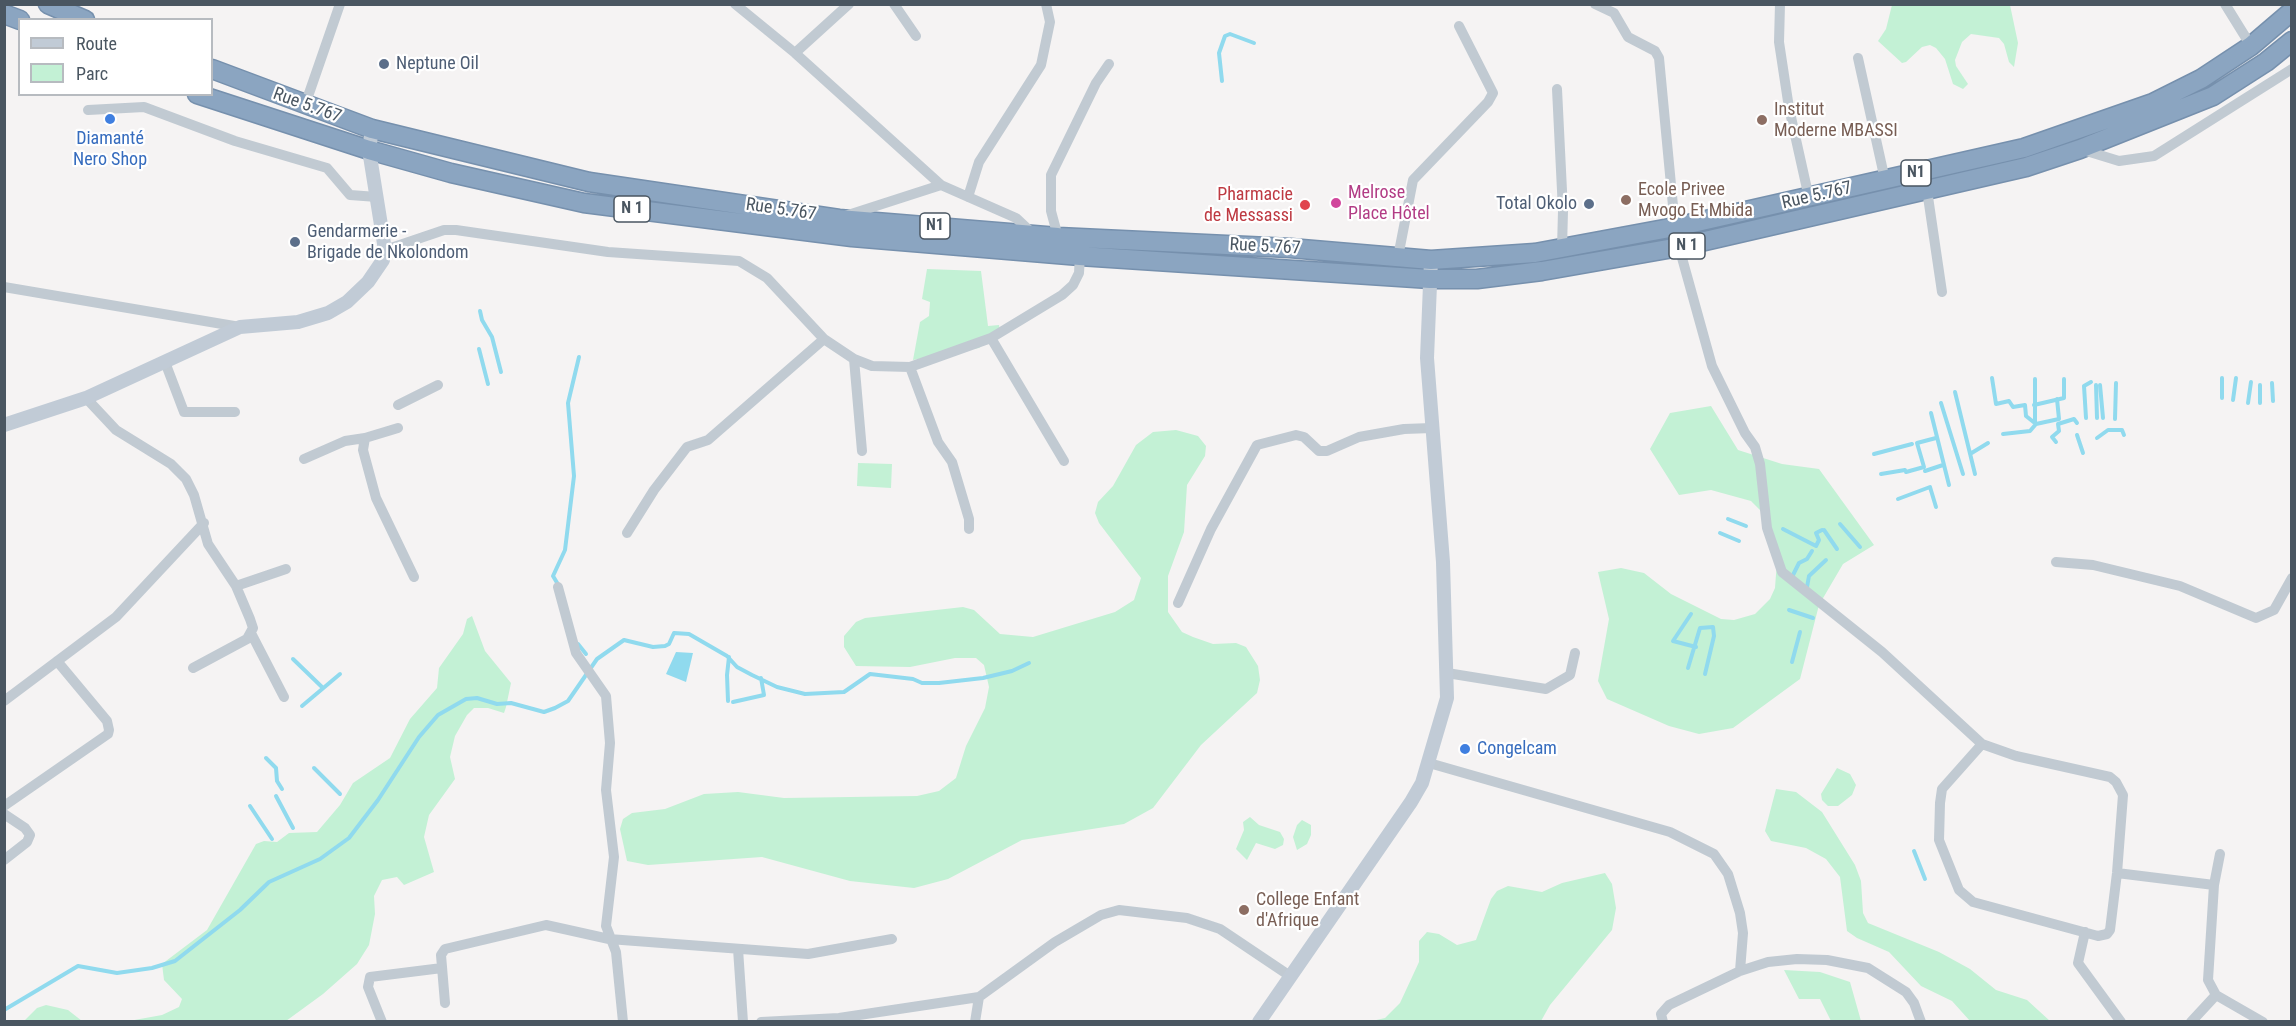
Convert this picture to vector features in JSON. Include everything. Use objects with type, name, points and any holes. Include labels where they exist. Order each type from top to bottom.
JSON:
[{"type":"highway","points":[[48,4],[80,18]]},
{"type":"highway","name":"Rue 5.767","points":[[213,69],[372,129],[590,182],[839,219],[1032,233],[1058,237],[1290,248],[1431,260],[1535,253],[1675,227],[2024,148],[2142,107],[2201,79],[2251,46],[2292,11]]},
{"type":"highway","points":[[4,14],[18,20]]},
{"type":"highway","name":"N 1","points":[[203,96],[369,150],[451,173],[584,204],[852,237],[1080,256],[1430,279],[1477,279],[1542,271],[1679,248],[2026,167],[2080,149],[2213,96],[2266,62],[2292,41]]},
{"type":"main road","points":[[4,425],[86,398],[240,327],[298,322],[328,313],[347,302],[368,282],[383,260],[385,250],[369,150],[372,129]]},
{"type":"main road","points":[[1259,1022],[1411,802],[1429,763],[1447,698],[1443,562],[1427,358],[1431,260]]},
{"type":"street","points":[[305,105],[340,4]]},
{"type":"street","points":[[735,4],[795,53],[941,184],[1017,218],[1032,233]]},
{"type":"street","points":[[795,53],[849,4]]},
{"type":"street","points":[[894,4],[916,36]]},
{"type":"street","points":[[968,196],[979,162],[1041,65],[1050,22],[1046,4]]},
{"type":"street","points":[[1595,4],[1614,13],[1628,37],[1655,51],[1659,58],[1675,227]]},
{"type":"street","points":[[1780,4],[1779,42],[1789,108],[1809,198]]},
{"type":"street","points":[[2224,4],[2251,46]]},
{"type":"street","points":[[1398,257],[1413,180],[1488,102],[1493,93],[1459,26]]},
{"type":"street","points":[[1858,58],[1885,180]]},
{"type":"street","points":[[1058,237],[1051,211],[1052,175],[1096,83],[1108,64]]},
{"type":"street","points":[[2080,149],[2119,161],[2154,156],[2292,69]]},
{"type":"street","points":[[1557,89],[1563,211],[1562,248]]},
{"type":"street","points":[[88,110],[144,107],[235,141],[327,168],[350,195],[376,197]]},
{"type":"street","points":[[839,219],[873,205],[941,184]]},
{"type":"street","points":[[1927,190],[1942,292]]},
{"type":"street","points":[[385,250],[444,231],[456,230],[608,252],[739,261],[767,278],[824,339],[854,359],[872,366],[910,367],[991,338],[1062,295],[1073,285],[1079,273],[1080,256]]},
{"type":"street","points":[[1679,248],[1712,366],[1744,433],[1755,447],[1760,464],[1767,528],[1782,572],[1882,652],[1982,744],[2016,756],[2110,777],[2116,782],[2123,795],[2110,930],[2098,936],[1973,902],[1965,897],[1954,882],[1940,840],[1942,789],[1982,744]]},
{"type":"street","points":[[4,287],[240,327]]},
{"type":"street","points":[[991,338],[1064,461]]},
{"type":"street","points":[[627,532],[654,490],[687,447],[708,440],[824,339]]},
{"type":"street","points":[[854,359],[862,451]]},
{"type":"street","points":[[165,362],[184,412],[235,412]]},
{"type":"street","points":[[910,367],[938,442],[952,462],[969,519],[969,529]]},
{"type":"street","points":[[398,405],[438,386]]},
{"type":"street","points":[[86,398],[116,430],[171,464],[186,479],[204,522],[208,544],[236,585],[250,619],[252,635],[284,697]]},
{"type":"street","points":[[304,459],[345,441],[365,438],[398,428]]},
{"type":"street","points":[[1178,603],[1211,529],[1257,445],[1296,435],[1304,437],[1319,451],[1327,451],[1359,437],[1404,429],[1432,428]]},
{"type":"street","points":[[365,438],[363,450],[376,498],[414,577]]},
{"type":"street","points":[[4,701],[116,618],[204,522]]},
{"type":"street","points":[[2056,562],[2093,565],[2180,586],[2256,618],[2274,610],[2292,578]]},
{"type":"street","points":[[236,585],[285,569]]},
{"type":"street","points":[[558,586],[580,660],[606,696],[610,743],[606,790],[614,856],[606,926],[609,939],[616,952],[623,1022]]},
{"type":"street","points":[[193,668],[252,635]]},
{"type":"street","points":[[1447,673],[1546,689],[1570,675],[1575,653]]},
{"type":"street","points":[[4,806],[108,734],[107,721],[57,661]]},
{"type":"street","points":[[1429,763],[1670,832],[1714,854],[1728,874],[1740,913],[1743,933],[1740,971]]},
{"type":"street","points":[[4,814],[25,828],[30,835],[27,842],[4,860]]},
{"type":"street","points":[[2220,854],[2214,885],[2208,980],[2216,995],[2263,1022]]},
{"type":"street","points":[[2117,873],[2214,885]]},
{"type":"street","points":[[761,1022],[839,1018],[978,998],[1055,942],[1101,915],[1119,909],[1187,918],[1220,929],[1290,976]]},
{"type":"street","points":[[445,1003],[441,956],[450,946],[546,925],[609,939],[816,954],[892,939]]},
{"type":"street","points":[[2085,932],[2078,963],[2121,1022]]},
{"type":"street","points":[[738,949],[743,1022]]},
{"type":"street","points":[[1662,1022],[1662,1014],[1669,1005],[1740,971],[1768,962],[1791,959],[1827,960],[1868,968],[1906,992],[1914,1003],[1921,1022]]},
{"type":"street","points":[[382,1022],[368,987],[370,977],[442,968]]},
{"type":"street","points":[[2191,1022],[2216,995]]},
{"type":"street","points":[[975,1022],[978,998]]},
{"type":"green space","points":[[1892,5],[2010,5],[2018,43],[2014,67],[2009,62],[2004,44],[1999,38],[1971,34],[1962,42],[1955,60],[1956,66],[1968,84],[1963,89],[1953,84],[1945,59],[1936,48],[1930,45],[1922,47],[1902,63],[1878,41],[1886,29]]},
{"type":"green space","points":[[927,269],[981,271],[988,326],[999,325],[1000,333],[979,348],[913,360],[920,322],[929,316],[930,302],[922,299]]},
{"type":"green space","points":[[1711,406],[1738,450],[1782,464],[1819,469],[1874,545],[1843,564],[1819,605],[1800,679],[1733,728],[1699,734],[1669,726],[1607,699],[1598,681],[1609,619],[1598,572],[1621,568],[1644,573],[1671,594],[1721,619],[1734,620],[1755,614],[1770,599],[1775,588],[1778,547],[1766,516],[1751,501],[1711,490],[1679,495],[1650,449],[1670,413]]},
{"type":"green space","points":[[1176,430],[1198,436],[1206,446],[1205,456],[1187,485],[1184,532],[1168,576],[1168,612],[1182,632],[1193,637],[1213,644],[1236,643],[1246,647],[1258,666],[1260,680],[1257,693],[1201,745],[1153,808],[1124,824],[1022,840],[948,879],[914,888],[850,881],[762,857],[648,865],[627,861],[620,829],[623,819],[632,813],[665,809],[704,794],[738,792],[784,798],[917,796],[939,791],[956,778],[966,746],[985,708],[989,687],[984,665],[976,658],[955,658],[910,667],[856,666],[844,647],[844,636],[856,622],[865,618],[963,607],[974,610],[1000,634],[1033,637],[1115,612],[1134,600],[1141,578],[1099,523],[1095,513],[1098,502],[1113,486],[1136,445],[1153,432]]},
{"type":"green space","points":[[858,463],[892,464],[891,488],[857,486]]},
{"type":"green space","points":[[472,616],[485,651],[511,683],[506,707],[504,713],[488,708],[474,708],[467,715],[455,736],[450,757],[455,779],[429,815],[424,837],[434,872],[404,885],[397,877],[382,880],[374,896],[375,914],[369,945],[357,964],[323,994],[286,1021],[129,1021],[162,1015],[179,1007],[182,999],[164,980],[162,964],[207,930],[256,844],[264,841],[277,842],[289,833],[317,832],[340,805],[353,783],[390,758],[410,719],[437,688],[439,668],[463,634],[467,619]]},
{"type":"green space","points":[[1837,768],[1850,774],[1856,785],[1852,795],[1838,806],[1828,806],[1822,800],[1821,794]]},
{"type":"green space","points":[[1776,789],[1796,792],[1822,812],[1855,865],[1861,881],[1863,913],[1868,923],[1939,952],[1970,969],[1996,990],[2027,1000],[2050,1021],[1970,1021],[1952,1001],[1921,986],[1889,952],[1847,931],[1840,877],[1826,859],[1806,848],[1771,841],[1765,831]]},
{"type":"green space","points":[[1250,817],[1259,825],[1280,832],[1284,839],[1283,845],[1275,849],[1256,843],[1247,860],[1236,849],[1244,830],[1243,822]]},
{"type":"green space","points":[[1302,820],[1311,825],[1311,835],[1307,844],[1297,850],[1293,837],[1297,825]]},
{"type":"green space","points":[[1605,873],[1612,884],[1616,908],[1612,930],[1550,1005],[1541,1021],[1372,1021],[1385,1018],[1400,1003],[1419,962],[1419,941],[1427,932],[1439,934],[1457,945],[1476,940],[1491,899],[1497,891],[1508,886],[1542,892],[1562,883]]},
{"type":"green space","points":[[1784,970],[1820,972],[1850,982],[1861,1021],[1831,1021],[1820,999],[1799,999]]},
{"type":"green space","points":[[46,1005],[68,1010],[82,1021],[24,1021],[37,1008]]},
{"type":"water","points":[[676,652],[693,653],[686,682],[666,674]]},
{"type":"waterway","points":[[1222,81],[1219,53],[1225,36],[1230,34],[1254,43]]},
{"type":"waterway","points":[[480,311],[482,320],[492,337],[501,372]]},
{"type":"waterway","points":[[479,349],[488,384]]},
{"type":"waterway","points":[[559,586],[553,576],[565,550],[574,476],[568,403],[579,357]]},
{"type":"waterway","points":[[1992,378],[1996,404],[2009,401],[2013,407],[2025,405],[2026,416],[2036,424],[2059,419],[2057,399]]},
{"type":"waterway","points":[[2222,378],[2222,398]]},
{"type":"waterway","points":[[2233,400],[2236,378]]},
{"type":"waterway","points":[[2035,379],[2035,423]]},
{"type":"waterway","points":[[2034,405],[2064,398],[2064,379]]},
{"type":"waterway","points":[[2086,418],[2084,386],[2091,382]]},
{"type":"waterway","points":[[2248,403],[2251,382]]},
{"type":"waterway","points":[[2115,419],[2116,383]]},
{"type":"waterway","points":[[2272,383],[2273,401]]},
{"type":"waterway","points":[[2096,385],[2097,418]]},
{"type":"waterway","points":[[2100,385],[2103,418]]},
{"type":"waterway","points":[[2260,385],[2260,403]]},
{"type":"waterway","points":[[1955,392],[1975,474]]},
{"type":"waterway","points":[[1941,403],[1963,474]]},
{"type":"waterway","points":[[1931,413],[1949,485]]},
{"type":"waterway","points":[[2056,442],[2052,437],[2059,431],[2058,424],[2074,419],[2077,423]]},
{"type":"waterway","points":[[2003,434],[2030,431],[2036,424]]},
{"type":"waterway","points":[[2097,438],[2108,430],[2122,430],[2124,435]]},
{"type":"waterway","points":[[2077,435],[2083,453]]},
{"type":"waterway","points":[[1906,472],[1924,467],[1917,443],[1936,438]]},
{"type":"waterway","points":[[1970,454],[1988,443]]},
{"type":"waterway","points":[[1874,454],[1912,444]]},
{"type":"waterway","points":[[1925,471],[1943,465]]},
{"type":"waterway","points":[[1881,474],[1905,470]]},
{"type":"waterway","points":[[1898,499],[1930,487],[1936,507]]},
{"type":"waterway","points":[[1728,519],[1746,526]]},
{"type":"waterway","points":[[1840,524],[1860,547]]},
{"type":"waterway","points":[[1783,529],[1816,546],[1819,540],[1816,533],[1822,530]]},
{"type":"waterway","points":[[1824,530],[1837,549]]},
{"type":"waterway","points":[[1720,533],[1739,541]]},
{"type":"waterway","points":[[1792,577],[1799,563],[1807,559],[1812,551]]},
{"type":"waterway","points":[[1807,587],[1809,576],[1826,560]]},
{"type":"waterway","points":[[1789,610],[1813,618]]},
{"type":"waterway","points":[[1691,614],[1673,641],[1696,647]]},
{"type":"waterway","points":[[1688,668],[1700,628],[1713,627],[1714,636],[1705,674]]},
{"type":"waterway","points":[[1792,662],[1800,632]]},
{"type":"waterway","points":[[4,1010],[78,966],[117,973],[152,968],[175,961],[240,910],[269,882],[320,859],[349,838],[378,800],[419,737],[438,715],[466,699],[477,698],[497,704],[511,703],[544,712],[555,708],[568,701],[597,659],[624,640],[653,647],[665,646],[669,644],[674,633],[689,634],[727,656],[737,667],[752,675],[777,687],[805,694],[844,692],[870,674],[913,679],[922,683],[939,683],[983,678],[1012,671],[1029,663]]},
{"type":"waterway","points":[[578,644],[586,654]]},
{"type":"waterway","points":[[728,701],[729,657]]},
{"type":"waterway","points":[[293,659],[323,688]]},
{"type":"waterway","points":[[302,706],[340,674]]},
{"type":"waterway","points":[[733,702],[764,695],[761,678]]},
{"type":"waterway","points":[[266,758],[276,768],[277,781],[282,789]]},
{"type":"waterway","points":[[314,768],[340,794]]},
{"type":"waterway","points":[[276,796],[293,828]]},
{"type":"waterway","points":[[250,806],[272,839]]},
{"type":"waterway","points":[[1914,851],[1925,879]]},
{"type":"place","name":"Neptune Oil","points":[[384,64]]},
{"type":"place","name":"Diamanté Nero Shop","points":[[110,119]]},
{"type":"place","name":"Institut Moderne MBASSI","points":[[1762,120]]},
{"type":"place","name":"Ecole Privee Mvogo Et Mbida","points":[[1626,200]]},
{"type":"place","name":"Melrose Place Hôtel","points":[[1336,203]]},
{"type":"place","name":"Total Okolo","points":[[1589,204]]},
{"type":"place","name":"Pharmacie de Messassi","points":[[1305,205]]},
{"type":"place","name":"Gendarmerie - Brigade de Nkolondom","points":[[295,242]]},
{"type":"place","name":"Congelcam","points":[[1465,749]]},
{"type":"place","name":"College Enfant d'Afrique","points":[[1244,910]]}]
